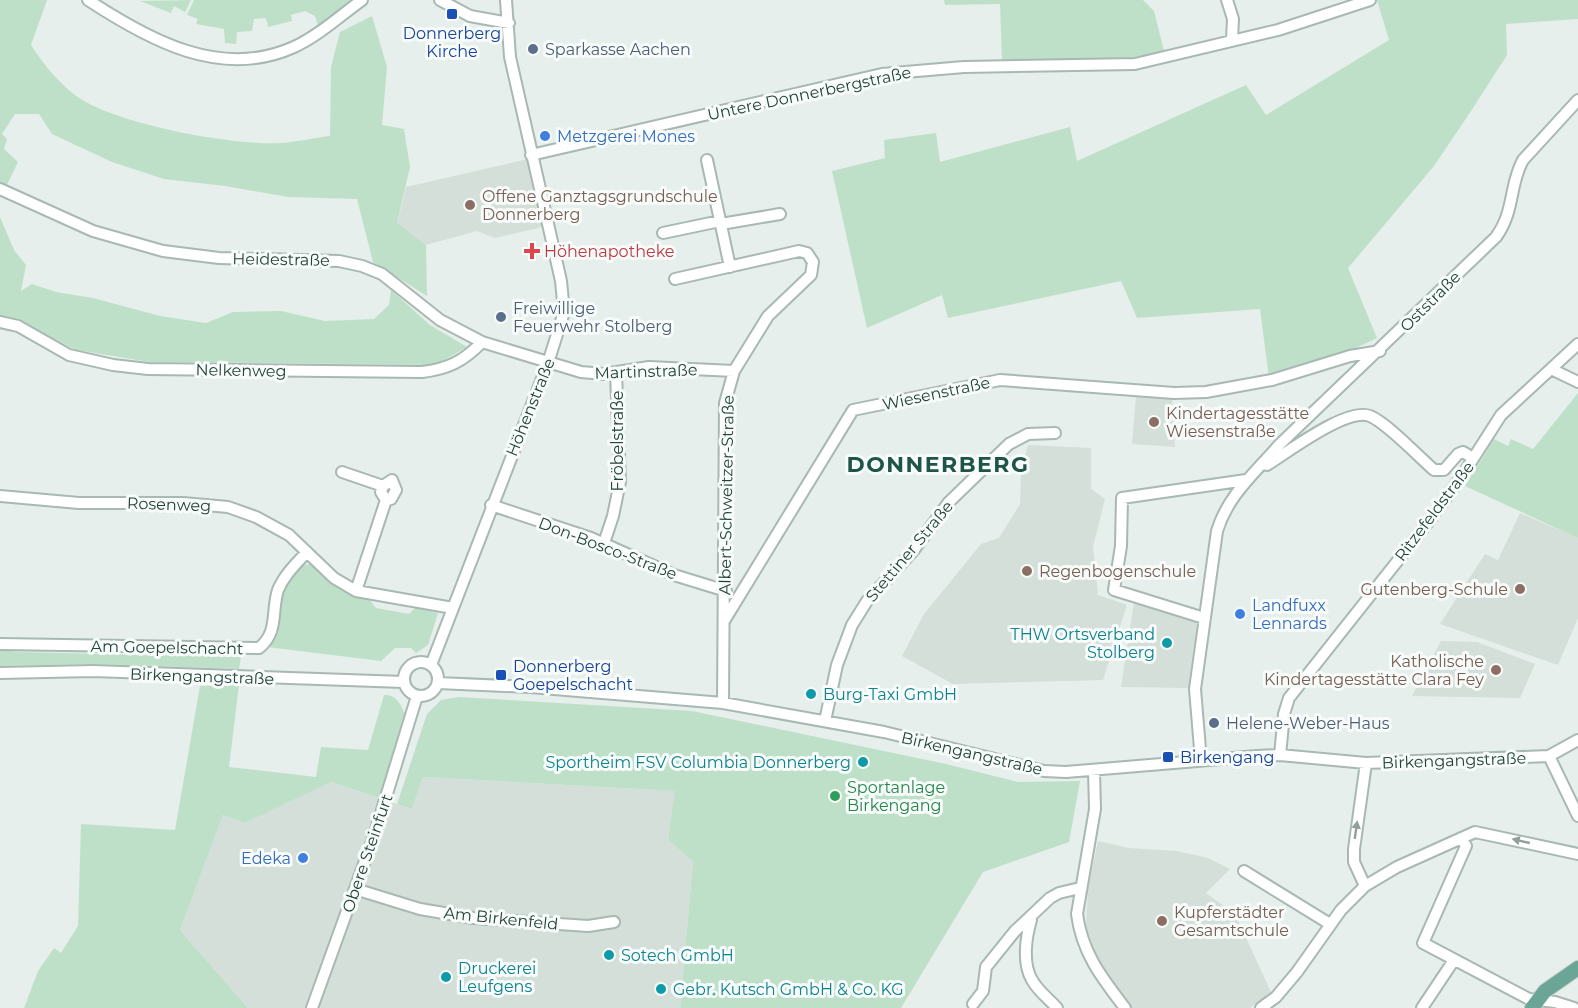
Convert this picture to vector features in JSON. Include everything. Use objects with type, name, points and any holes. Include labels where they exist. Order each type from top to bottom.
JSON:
[{"type":"main road","points":[[1534,1004],[1545,991],[1578,968]]},
{"type":"street","points":[[88,0],[158,40],[189,52],[222,60],[248,60],[294,47],[362,0]]},
{"type":"street","points":[[440,0],[470,16],[509,23]]},
{"type":"street","name":"Höhenstraße","points":[[431,665],[491,505],[548,363],[561,326],[565,299],[510,57],[506,0]]},
{"type":"street","points":[[1227,0],[1233,19],[1232,40]]},
{"type":"street","name":"Untere Donnerbergstraße","points":[[531,155],[882,74],[964,67],[1120,66],[1313,20],[1370,0]]},
{"type":"street","name":"Oststraße","points":[[1201,761],[1195,689],[1217,531],[1226,506],[1279,446],[1496,237],[1510,214],[1518,171],[1523,160],[1578,100]]},
{"type":"street","points":[[707,160],[730,267]]},
{"type":"street","name":"Heidestraße","points":[[0,189],[93,231],[163,251],[219,258],[339,261],[362,266],[382,274],[440,320],[482,342],[548,363]]},
{"type":"street","points":[[663,233],[780,214]]},
{"type":"street","points":[[675,279],[799,251],[811,257],[814,268],[806,281],[768,316],[734,371]]},
{"type":"street","name":"Nelkenweg","points":[[0,321],[18,326],[51,347],[84,360],[148,369],[422,372],[445,369],[462,360],[482,342]]},
{"type":"street","name":"Ritzefeldstraße","points":[[1280,755],[1284,714],[1289,698],[1426,525],[1500,415],[1578,344]]},
{"type":"street","name":"Wiesenstraße","points":[[724,621],[854,410],[1000,380],[1174,393],[1206,392],[1272,380],[1350,356],[1380,351]]},
{"type":"street","name":"Martinstraße","points":[[548,363],[592,374],[649,367],[734,371]]},
{"type":"street","points":[[1551,369],[1578,382]]},
{"type":"street","name":"Albert-Schweitzer-Straße","points":[[724,621],[726,591],[725,403],[734,371]]},
{"type":"street","name":"Fröbelstraße","points":[[604,543],[613,516],[620,482],[616,372]]},
{"type":"street","points":[[1204,618],[1114,590],[1120,546],[1122,498],[1250,477],[1342,419],[1360,413],[1376,419],[1434,470],[1444,470],[1458,454],[1463,452],[1473,458]]},
{"type":"street","name":"Stettiner Straße","points":[[825,721],[837,665],[852,624],[867,601],[913,551],[949,501],[1009,444],[1028,434],[1055,434]]},
{"type":"street","points":[[342,472],[383,486],[392,480],[396,486],[394,496],[386,500],[356,591]]},
{"type":"street","name":"Rosenweg","points":[[0,496],[79,502],[183,503],[228,507],[275,526],[289,535],[334,578],[356,591],[453,608]]},
{"type":"street","name":"Don-Bosco-Straße","points":[[491,505],[604,543],[674,575],[726,591]]},
{"type":"street","name":"Am Goepelschacht","points":[[0,644],[260,648],[272,633],[278,591],[282,582],[307,552]]},
{"type":"street","points":[[723,703],[724,621]]},
{"type":"street","points":[[418,662],[431,665],[437,673],[438,683],[429,695],[417,696],[408,691],[404,682],[407,669],[418,662]]},
{"type":"street","name":"Birkengangstraße","points":[[0,673],[93,671],[404,682]]},
{"type":"street","name":"Birkengangstraße","points":[[438,683],[530,687],[723,703],[939,744],[1020,767],[1066,772],[1280,755],[1366,763],[1549,756],[1578,816]]},
{"type":"street","name":"Obere Steinfurt","points":[[312,1008],[355,890],[417,696]]},
{"type":"street","points":[[1549,756],[1578,740]]},
{"type":"street","points":[[1365,886],[1354,862],[1353,849],[1366,763]]},
{"type":"street","points":[[1094,770],[1095,809],[1077,914],[1084,946],[1094,967],[1125,1008]]},
{"type":"street","points":[[1261,1008],[1276,997],[1297,972],[1330,924],[1365,886],[1397,867],[1475,832],[1578,854]]},
{"type":"street","points":[[1461,838],[1467,846],[1422,943],[1534,1004],[1555,1002],[1574,1008]]},
{"type":"street","points":[[1244,871],[1330,924]]},
{"type":"street","points":[[973,1004],[983,991],[986,967],[1015,931],[1031,919],[1050,898],[1059,893],[1080,888]]},
{"type":"street","name":"Am Birkenfeld","points":[[355,890],[420,909],[473,918],[588,926],[614,922]]},
{"type":"street","points":[[1031,919],[1028,931],[1028,969],[1032,980],[1057,1008]]},
{"type":"street","points":[[1422,1008],[1454,960]]},
{"type":"shaded area","name":"Offene Ganztagsgrundschule Donnerberg","points":[[528,159],[543,227],[495,238],[477,231],[426,245],[397,224],[406,187]]},
{"type":"shaded area","name":"Kindertagesstätte Wiesenstraße","points":[[1136,396],[1172,397],[1175,447],[1132,444]]},
{"type":"shaded area","name":"Regenbogenschule","points":[[1028,445],[1091,448],[1091,489],[1105,499],[1093,547],[1098,595],[1127,605],[1103,680],[953,684],[902,656],[924,614],[981,544],[999,538],[1020,504],[1021,470]]},
{"type":"shaded area","name":"Gutenberg-Schule","points":[[1520,513],[1578,538],[1578,618],[1558,665],[1440,624],[1485,554],[1498,560]]},
{"type":"shaded area","points":[[1134,602],[1197,622],[1188,688],[1121,687]]},
{"type":"shaded area","name":"Katholische Kindertagesstätte Clara Fey","points":[[1441,641],[1477,642],[1535,664],[1520,698],[1412,696]]},
{"type":"shaded area","points":[[423,777],[676,791],[668,840],[693,860],[680,1008],[248,1008],[180,930],[223,815],[245,823],[330,782],[412,809]]},
{"type":"shaded area","name":"Kupferstädter Gesamtschule","points":[[1098,841],[1129,848],[1177,851],[1208,858],[1230,869],[1206,893],[1235,914],[1271,992],[1250,1008],[1131,1008],[1099,962],[1086,927],[1088,889]]},
{"type":"green space","points":[[0,0],[47,0],[31,45],[54,76],[84,101],[102,110],[152,126],[209,137],[260,143],[330,136],[331,67],[340,32],[372,16],[387,67],[382,125],[404,129],[410,167],[397,223],[426,245],[427,296],[373,262],[357,199],[288,197],[225,186],[164,179],[112,162],[52,134],[39,114],[15,114],[2,134],[7,139],[4,149],[18,162],[7,185],[0,182]]},
{"type":"green space","points":[[191,0],[185,12],[174,6],[171,13],[140,1]]},
{"type":"green space","points":[[194,0],[355,0],[318,26],[315,16],[305,11],[291,15],[292,21],[268,27],[266,18],[254,19],[252,31],[237,32],[236,44],[225,43],[224,29],[196,24],[198,19],[187,15]]},
{"type":"green space","points":[[944,0],[1143,0],[1154,11],[1164,51],[1132,58],[1002,60],[1000,4],[945,5]]},
{"type":"green space","points":[[1377,0],[1578,0],[1578,19],[1506,24],[1507,55],[1471,111],[1434,166],[1348,268],[1377,338],[1327,362],[1269,378],[1260,309],[1137,318],[1121,281],[948,318],[942,295],[867,328],[832,171],[885,158],[884,140],[936,133],[940,162],[1070,127],[1077,161],[1246,85],[1266,115],[1389,40]]},
{"type":"green space","points":[[0,217],[14,250],[26,265],[21,291],[32,284],[56,292],[93,298],[160,316],[206,323],[233,312],[281,311],[325,321],[374,319],[389,305],[391,290],[430,325],[467,347],[436,365],[150,362],[76,350],[18,320],[0,316]]},
{"type":"green space","points":[[1578,393],[1578,538],[1465,486],[1494,439],[1508,446],[1511,439],[1533,449]]},
{"type":"green space","points":[[300,563],[311,564],[336,586],[369,599],[376,608],[409,614],[415,608],[438,613],[428,645],[416,653],[411,648],[395,648],[381,661],[267,647],[281,591]]},
{"type":"green space","points":[[0,650],[241,657],[239,669],[93,664],[0,666]]},
{"type":"green space","points":[[239,685],[229,767],[316,777],[321,747],[368,750],[384,695],[395,698],[405,714],[379,798],[331,782],[245,823],[223,815],[180,930],[248,1008],[24,1008],[38,971],[54,948],[61,953],[78,926],[81,824],[175,830],[200,686]]},
{"type":"green space","points":[[459,697],[692,711],[946,764],[1018,782],[1080,781],[1069,842],[983,872],[901,1008],[680,1008],[693,861],[668,840],[675,791],[423,777],[412,809],[397,804],[427,714],[441,700]]},
{"type":"place","name":"Donnerberg Kirche","points":[[452,14]]},
{"type":"place","name":"Sparkasse Aachen","points":[[533,49]]},
{"type":"place","name":"Metzgerei Mones","points":[[545,136]]},
{"type":"place","name":"Offene Ganztagsgrundschule Donnerberg","points":[[470,205]]},
{"type":"place","name":"Höhenapotheke","points":[[532,251]]},
{"type":"place","name":"Freiwillige Feuerwehr Stolberg","points":[[501,317]]},
{"type":"place","name":"Kindertagesstätte Wiesenstraße","points":[[1154,422]]},
{"type":"place","name":"Regenbogenschule","points":[[1027,571]]},
{"type":"place","name":"Gutenberg-Schule","points":[[1520,589]]},
{"type":"place","name":"Landfuxx Lennards","points":[[1240,614]]},
{"type":"place","name":"THW Ortsverband Stolberg","points":[[1167,643]]},
{"type":"place","name":"Katholische Kindertagesstätte Clara Fey","points":[[1496,670]]},
{"type":"place","name":"Donnerberg Goepelschacht","points":[[501,675]]},
{"type":"place","name":"Burg-Taxi GmbH","points":[[811,694]]},
{"type":"place","name":"Helene-Weber-Haus","points":[[1214,723]]},
{"type":"place","name":"Birkengang","points":[[1168,757]]},
{"type":"place","name":"Sportheim FSV Columbia Donnerberg","points":[[863,762]]},
{"type":"place","name":"Sportanlage Birkengang","points":[[835,796]]},
{"type":"place","name":"Edeka","points":[[303,858]]},
{"type":"place","name":"Kupferstädter Gesamtschule","points":[[1162,921]]},
{"type":"place","name":"Sotech GmbH","points":[[609,955]]},
{"type":"place","name":"Druckerei Leufgens","points":[[446,977]]},
{"type":"place","name":"Gebr. Kutsch GmbH & Co. KG","points":[[661,989]]},
{"type":"district","name":"DONNERBERG","points":[[938,464]]}]
